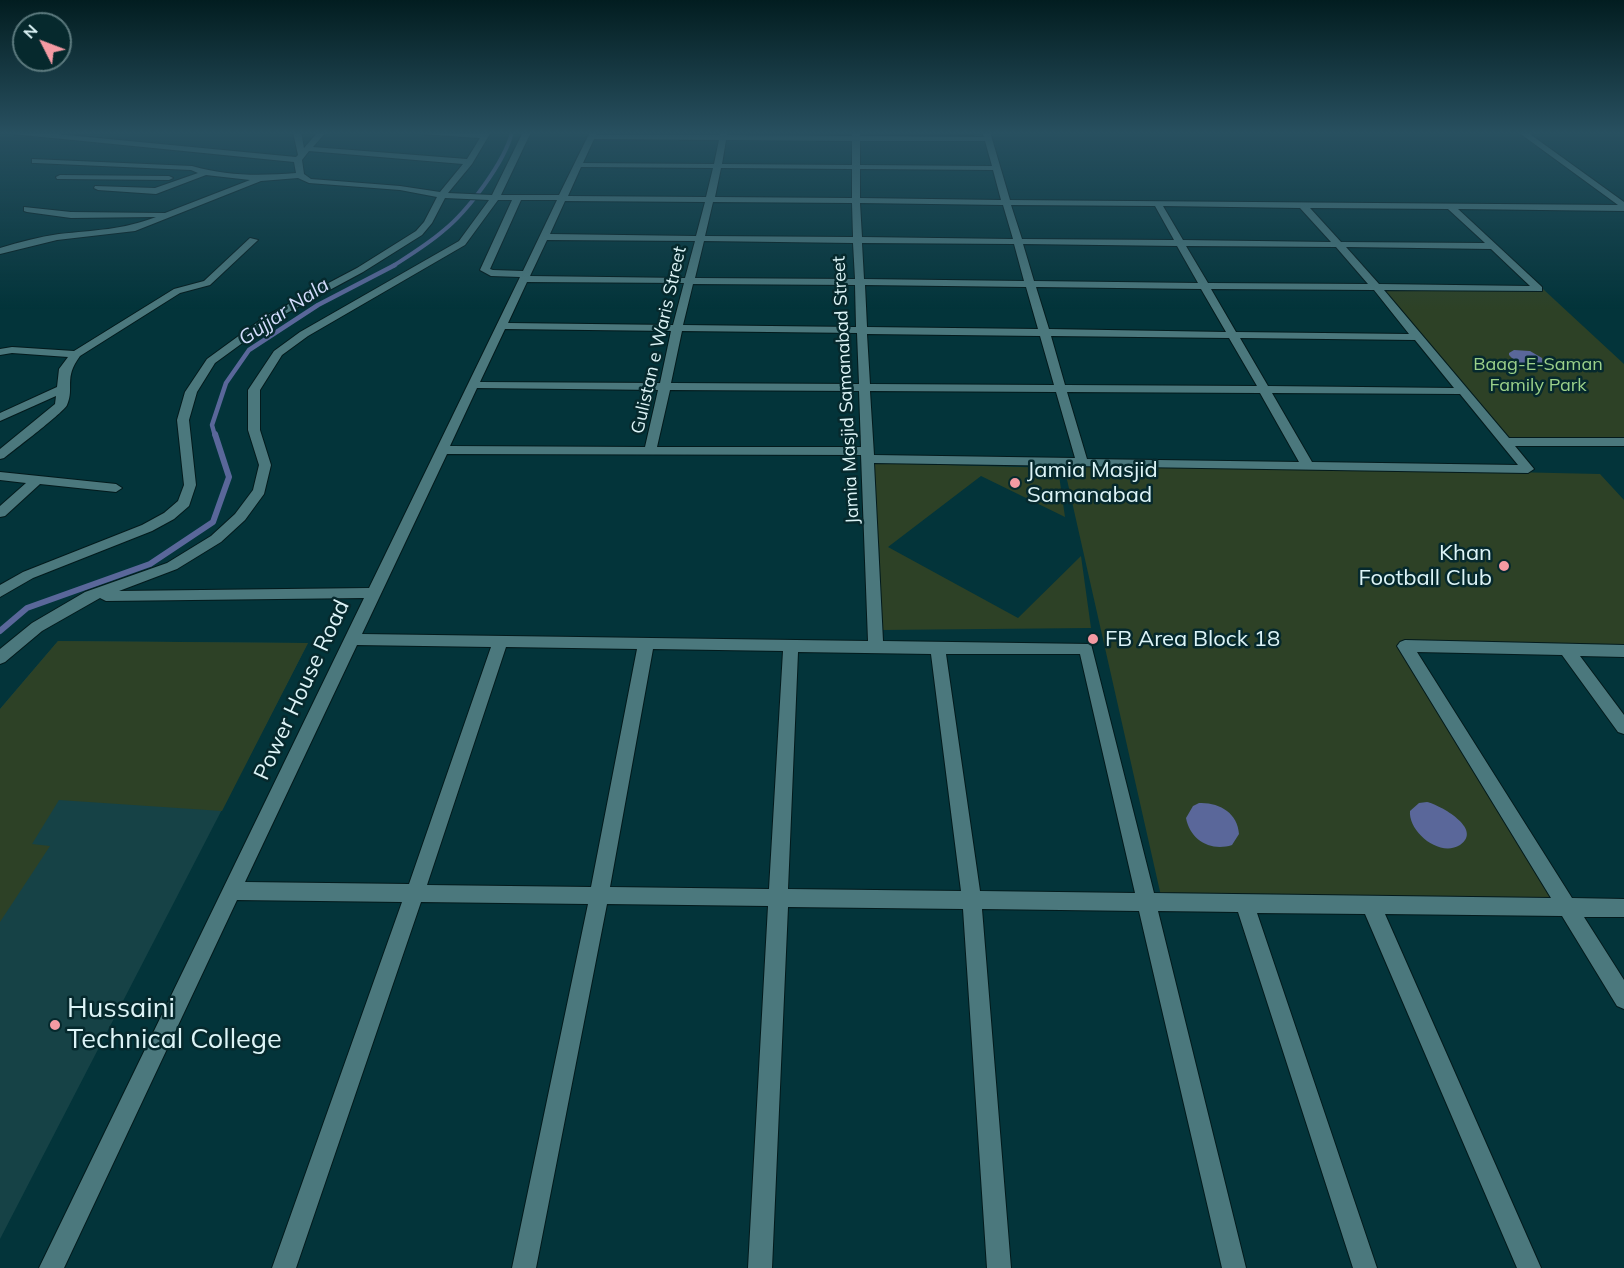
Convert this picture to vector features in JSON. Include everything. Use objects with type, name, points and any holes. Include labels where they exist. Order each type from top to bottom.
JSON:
[{"type":"street","points":[[0,251],[57,237],[132,229],[227,191]]},
{"type":"street","points":[[419,191],[465,197],[518,199],[1624,207]]},
{"type":"street","points":[[0,592],[28,575],[147,528],[169,516],[184,503],[190,485],[183,420],[190,392],[211,361],[270,318],[369,265],[418,233],[432,216],[445,191]]},
{"type":"street","points":[[0,658],[37,627],[90,596],[172,566],[216,539],[240,517],[259,491],[265,465],[254,430],[254,390],[278,354],[304,334],[462,243],[493,191]]},
{"type":"street","name":"Power House Road","points":[[51,1268],[565,191]]},
{"type":"street","name":"Gulistan e Waris Street","points":[[650,451],[667,386],[677,329],[713,191]]},
{"type":"street","name":"Jamia Masjid Samanabad Street","points":[[856,191],[876,647]]},
{"type":"street","points":[[1003,191],[1082,462]]},
{"type":"street","points":[[1602,191],[1624,207]]},
{"type":"street","points":[[518,199],[485,270],[491,273],[524,277],[691,280],[1539,289],[1449,205]]},
{"type":"street","points":[[1157,203],[1308,466]]},
{"type":"street","points":[[442,450],[650,451],[1082,462],[1528,469],[1376,287],[1302,204]]},
{"type":"street","points":[[27,209],[71,215],[170,214]]},
{"type":"street","points":[[543,237],[1493,246]]},
{"type":"street","points":[[0,455],[61,405],[65,369],[76,354],[177,291],[207,283],[253,240]]},
{"type":"street","points":[[501,326],[1417,337]]},
{"type":"street","points":[[0,352],[76,354]]},
{"type":"street","points":[[473,385],[1462,391]]},
{"type":"street","points":[[0,417],[64,388]]},
{"type":"street","points":[[1505,442],[1624,442]]},
{"type":"street","points":[[0,476],[116,488]]},
{"type":"street","points":[[0,513],[38,479]]},
{"type":"street","points":[[90,596],[373,593]]},
{"type":"street","points":[[352,639],[938,648],[1086,648],[1234,1268]]},
{"type":"street","points":[[284,1268],[500,642]]},
{"type":"street","points":[[525,1268],[599,896],[646,644]]},
{"type":"street","points":[[760,1268],[791,646]]},
{"type":"street","points":[[1624,651],[1405,646],[1624,999]]},
{"type":"street","points":[[938,648],[972,900],[999,1268]]},
{"type":"street","points":[[1566,650],[1624,727]]},
{"type":"street","points":[[232,891],[1624,908]]},
{"type":"street","points":[[1245,904],[1365,1268]]},
{"type":"street","points":[[1371,905],[1529,1268]]},
{"type":"shaded area","name":"Hussaini Technical College","points":[[58,641],[308,643],[0,1239],[0,709]]},
{"type":"green space","name":"Baag-E-Saman Family Park","points":[[1376,287],[1543,289],[1624,364],[1624,442],[1505,442]]},
{"type":"green space","points":[[1063,462],[1600,474],[1624,500],[1624,648],[1406,646],[1569,907],[1161,896]]},
{"type":"green space","points":[[872,463],[1058,468],[1065,517],[981,476],[888,547],[1018,618],[1081,556],[1091,628],[882,630],[879,542],[877,540]]},
{"type":"green space","points":[[58,641],[308,643],[222,811],[59,800],[32,844],[50,846],[0,922],[0,709]]},
{"type":"water","points":[[1514,350],[1530,351],[1542,358],[1543,363],[1534,366],[1521,364],[1509,355]]},
{"type":"water","points":[[1427,802],[1441,808],[1464,825],[1467,832],[1466,839],[1460,845],[1443,848],[1434,845],[1419,834],[1414,827],[1410,811],[1419,803]]},
{"type":"water","points":[[1199,803],[1214,804],[1226,810],[1235,820],[1239,834],[1232,845],[1217,847],[1209,845],[1192,832],[1186,818],[1193,806]]},
{"type":"waterway","name":"Gujjar Nala","points":[[393,266],[453,223],[480,191]]},
{"type":"waterway","name":"Gujjar Nala","points":[[215,436],[212,425],[226,383],[249,350],[318,305],[395,265]]},
{"type":"waterway","name":"Gujjar Nala","points":[[0,631],[27,608],[150,564],[213,522],[229,477],[215,434]]},
{"type":"place","name":"Jamia Masjid Samanabad","points":[[1015,483]]},
{"type":"place","name":"Khan Football Club","points":[[1504,566]]},
{"type":"place","name":"FB Area Block 18","points":[[1093,639]]},
{"type":"place","name":"Hussaini Technical College","points":[[55,1025]]}]
